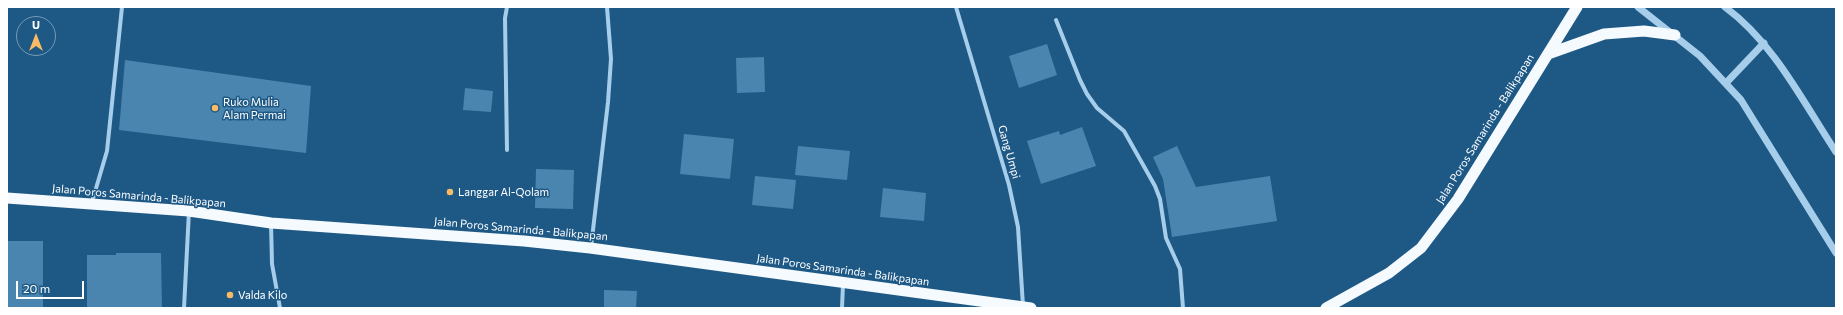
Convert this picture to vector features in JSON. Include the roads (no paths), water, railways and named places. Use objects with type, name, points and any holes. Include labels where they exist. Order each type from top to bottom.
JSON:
[{"type":"highway","name":"Jalan Poros Samarinda - Balikpapan","points":[[1326,308],[1390,273],[1421,248],[1458,199],[1577,7]]},
{"type":"highway","points":[[1548,54],[1604,34],[1644,31],[1675,35]]},
{"type":"highway","name":"Jalan Poros Samarinda - Balikpapan","points":[[7,198],[189,211],[271,223],[524,241],[590,248],[1026,308]]},
{"type":"street","points":[[92,205],[107,151],[122,7]]},
{"type":"street","points":[[507,7],[505,18],[507,150]]},
{"type":"street","points":[[590,248],[609,88],[611,59],[607,7]]},
{"type":"street","name":"Gang Umpi","points":[[956,7],[1009,185],[1018,227],[1026,308]]},
{"type":"street","points":[[1638,7],[1700,56],[1726,83],[1745,107],[1836,253]]},
{"type":"street","points":[[1725,7],[1739,17],[1764,43],[1836,152]]},
{"type":"street","points":[[1056,20],[1087,94],[1097,108],[1124,131],[1155,186],[1160,199],[1166,238],[1180,269],[1183,308]]},
{"type":"street","points":[[1726,83],[1764,43]]},
{"type":"street","points":[[184,308],[189,211]]},
{"type":"street","points":[[271,223],[272,264],[280,308]]},
{"type":"street","points":[[842,308],[843,283]]},
{"type":"place","name":"Ruko Mulia Alam Permai","points":[[215,108]]},
{"type":"place","name":"Langgar Al-Qolam","points":[[450,192]]},
{"type":"place","name":"Valda Kilo","points":[[230,295]]}]
